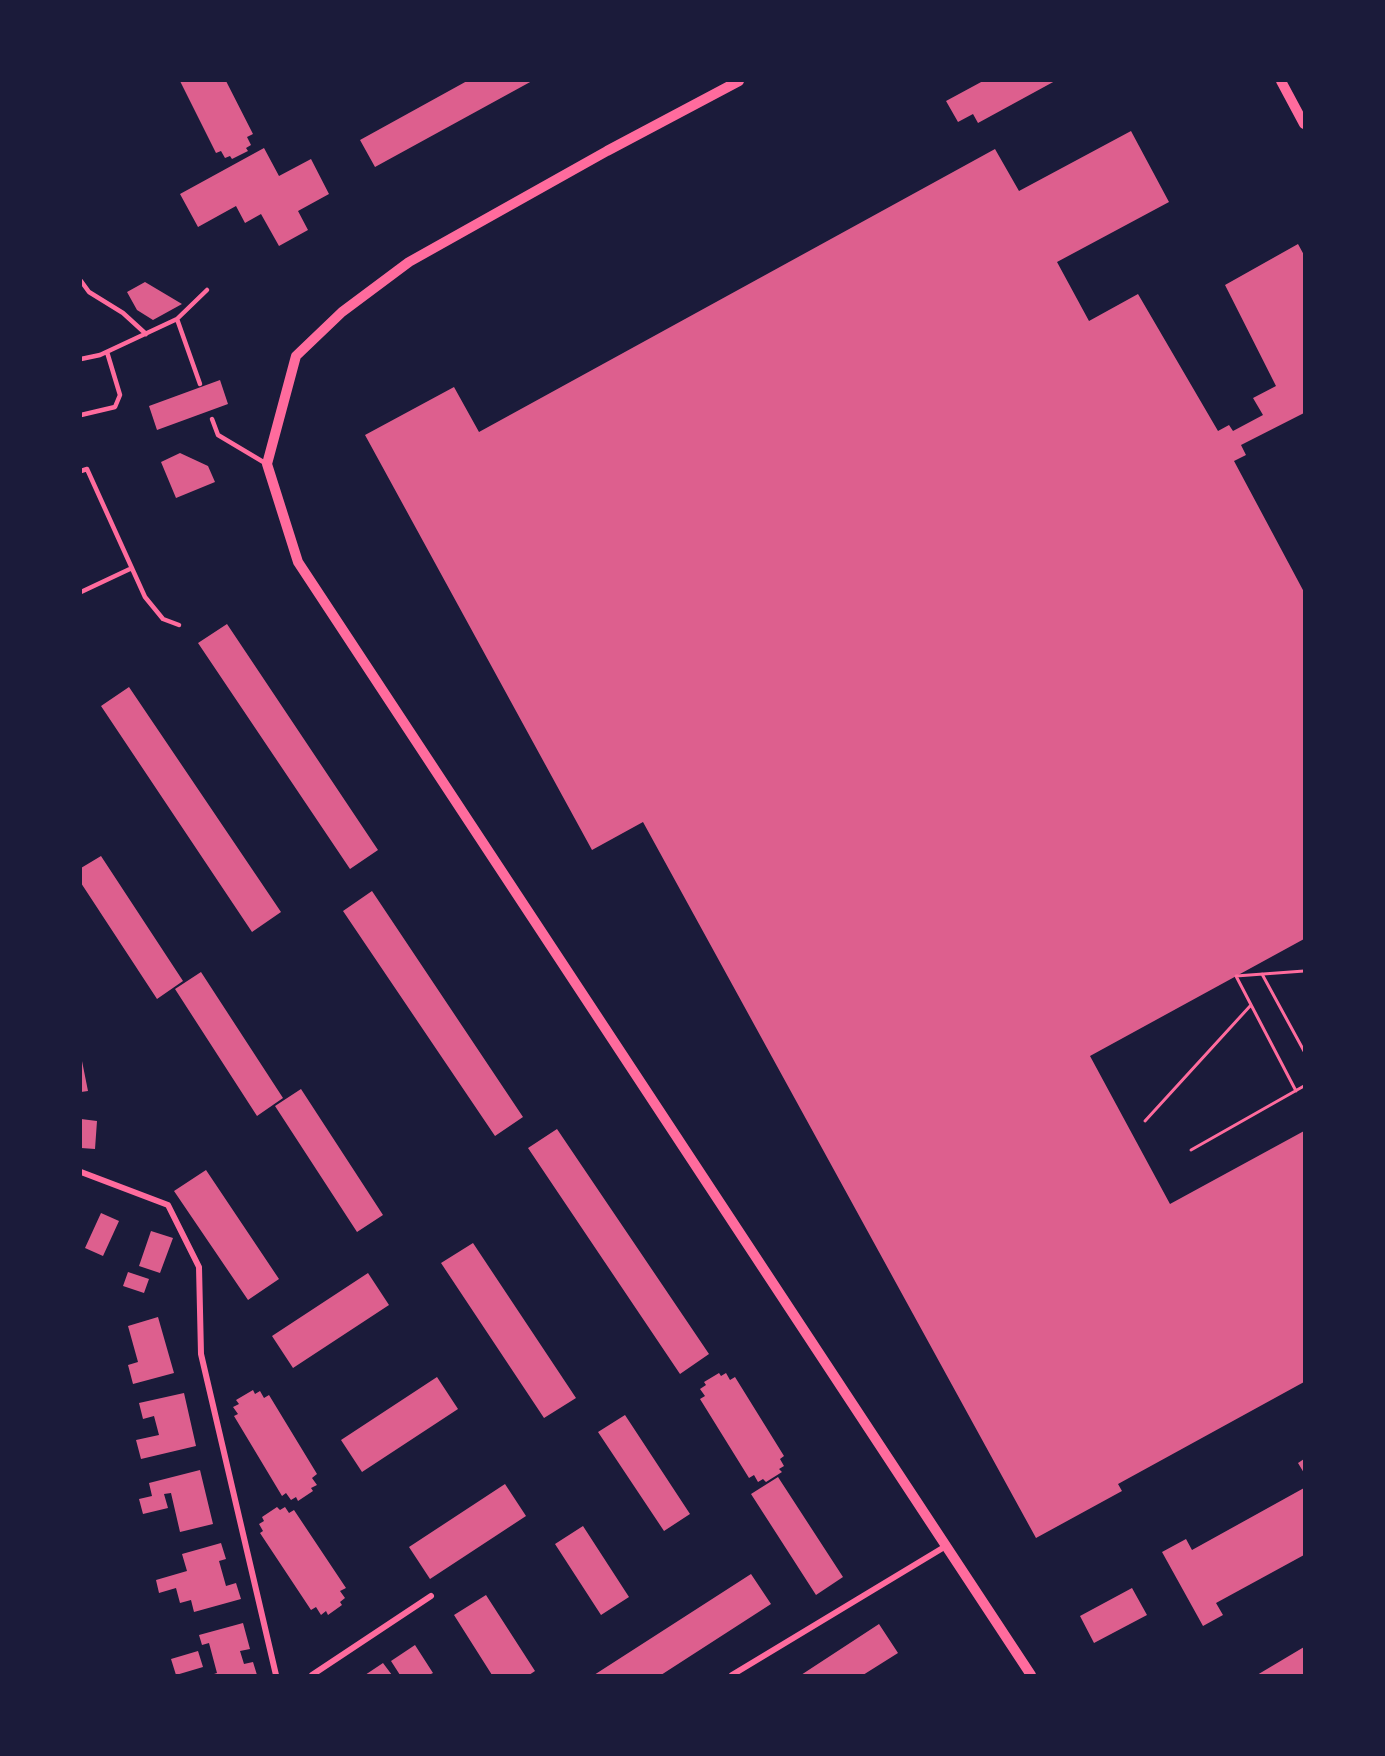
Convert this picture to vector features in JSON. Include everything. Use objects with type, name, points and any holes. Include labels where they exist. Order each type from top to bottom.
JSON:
[{"type":"street","points":[[739,81],[607,151],[409,262],[342,312],[296,356],[267,464],[298,562],[1031,1675]]},
{"type":"street","points":[[1281,81],[1304,124]]},
{"type":"street","points":[[81,1172],[168,1205],[199,1267],[201,1354],[276,1675]]},
{"type":"street","points":[[732,1675],[946,1546]]},
{"type":"street","points":[[312,1675],[431,1596]]},
{"type":"lane","points":[[81,281],[89,292],[123,313],[146,334]]},
{"type":"lane","points":[[81,358],[107,352],[177,319],[207,290]]},
{"type":"lane","points":[[177,319],[200,384]]},
{"type":"lane","points":[[81,415],[115,407],[120,395],[107,352]]},
{"type":"lane","points":[[212,419],[218,435],[267,464]]},
{"type":"lane","points":[[81,471],[87,470],[145,597],[163,619],[179,625]]},
{"type":"lane","points":[[81,592],[132,568]]},
{"type":"path","points":[[1296,1090],[1236,976],[1304,971]]},
{"type":"path","points":[[1262,974],[1304,1051]]},
{"type":"path","points":[[1145,1121],[1251,1005]]},
{"type":"path","points":[[1191,1150],[1304,1086]]},
{"type":"building","points":[[180,81],[226,81],[253,134],[247,137],[251,145],[246,148],[248,151],[232,159],[230,156],[225,158],[221,151],[216,153]]},
{"type":"building","points":[[467,81],[532,81],[375,167],[360,140]]},
{"type":"building","points":[[983,81],[1055,81],[978,123],[973,114],[958,122],[946,101]]},
{"type":"building","points":[[1131,131],[1169,202],[1057,262],[1089,321],[1138,294],[1218,431],[1229,425],[1233,431],[1263,415],[1253,398],[1276,386],[1225,285],[1298,244],[1304,255],[1304,413],[1241,445],[1246,455],[1234,461],[1304,592],[1304,939],[1090,1056],[1170,1204],[1304,1131],[1304,1382],[1118,1484],[1122,1491],[1036,1538],[643,822],[592,850],[365,435],[454,387],[479,432],[995,149],[1019,191]]},
{"type":"building","points":[[264,148],[279,176],[311,159],[329,194],[298,211],[308,230],[279,246],[261,214],[245,223],[236,206],[198,227],[180,194]]},
{"type":"building","points":[[145,282],[182,304],[153,320],[137,310],[127,292]]},
{"type":"building","points":[[220,380],[228,404],[157,430],[149,406]]},
{"type":"building","points":[[180,453],[208,466],[215,482],[176,498],[161,462]]},
{"type":"building","points":[[227,624],[378,850],[350,869],[198,643]]},
{"type":"building","points":[[129,687],[281,912],[252,932],[101,706]]},
{"type":"building","points":[[101,856],[183,981],[157,999],[81,883],[81,868]]},
{"type":"building","points":[[372,891],[523,1117],[495,1136],[343,911]]},
{"type":"building","points":[[201,972],[283,1098],[257,1116],[175,989]]},
{"type":"building","points":[[81,1056],[88,1091],[81,1092]]},
{"type":"building","points":[[301,1089],[383,1215],[357,1232],[275,1106]]},
{"type":"building","points":[[81,1119],[97,1121],[95,1149],[81,1148]]},
{"type":"building","points":[[557,1129],[709,1354],[680,1374],[528,1148]]},
{"type":"building","points":[[206,1170],[279,1279],[248,1300],[174,1191]]},
{"type":"building","points":[[101,1213],[119,1221],[103,1256],[85,1248]]},
{"type":"building","points":[[151,1231],[173,1238],[160,1273],[139,1266]]},
{"type":"building","points":[[473,1243],[576,1398],[544,1418],[441,1263]]},
{"type":"building","points":[[128,1272],[149,1279],[144,1293],[123,1286]]},
{"type":"building","points":[[368,1273],[389,1305],[293,1368],[272,1336]]},
{"type":"building","points":[[158,1317],[174,1373],[133,1384],[128,1365],[138,1362],[128,1326]]},
{"type":"building","points":[[719,1373],[721,1376],[726,1373],[730,1380],[735,1377],[784,1456],[780,1459],[784,1466],[779,1469],[782,1472],[766,1482],[763,1479],[758,1482],[754,1475],[749,1478],[700,1399],[705,1396],[700,1389],[706,1385],[704,1382]]},
{"type":"building","points":[[437,1377],[458,1409],[362,1472],[341,1440]]},
{"type":"building","points":[[253,1390],[255,1394],[260,1391],[264,1398],[269,1395],[317,1474],[312,1478],[317,1485],[311,1488],[313,1491],[298,1501],[296,1497],[291,1500],[286,1493],[282,1496],[234,1416],[238,1414],[233,1407],[239,1404],[236,1400]]},
{"type":"building","points":[[184,1393],[196,1446],[141,1459],[136,1440],[159,1435],[154,1416],[143,1419],[139,1403]]},
{"type":"building","points":[[625,1415],[690,1514],[664,1531],[598,1432]]},
{"type":"building","points":[[1304,1459],[1304,1473],[1298,1463]]},
{"type":"building","points":[[200,1470],[213,1524],[180,1532],[171,1493],[164,1494],[168,1508],[143,1514],[139,1499],[152,1496],[149,1483]]},
{"type":"building","points":[[778,1477],[843,1577],[816,1595],[751,1494]]},
{"type":"building","points":[[505,1484],[526,1516],[430,1579],[409,1547]]},
{"type":"building","points":[[1304,1488],[1304,1555],[1216,1603],[1223,1615],[1203,1626],[1162,1552],[1186,1539],[1192,1550]]},
{"type":"building","points":[[277,1507],[280,1510],[285,1507],[289,1513],[294,1510],[346,1588],[340,1591],[345,1598],[340,1602],[342,1605],[328,1615],[326,1611],[321,1615],[316,1607],[311,1610],[260,1533],[263,1531],[259,1524],[264,1521],[262,1517]]},
{"type":"building","points":[[583,1526],[629,1597],[601,1615],[555,1544]]},
{"type":"building","points":[[221,1543],[226,1559],[219,1561],[226,1586],[236,1583],[241,1599],[194,1612],[191,1600],[180,1603],[176,1588],[159,1593],[156,1580],[187,1571],[182,1554]]},
{"type":"building","points":[[751,1574],[771,1604],[661,1675],[594,1675]]},
{"type":"building","points":[[1132,1588],[1147,1615],[1094,1643],[1080,1616]]},
{"type":"building","points":[[486,1595],[535,1671],[529,1675],[492,1675],[454,1615]]},
{"type":"building","points":[[243,1623],[250,1649],[240,1651],[244,1664],[253,1662],[257,1675],[211,1675],[217,1673],[209,1643],[202,1645],[199,1635]]},
{"type":"building","points":[[879,1624],[898,1653],[863,1675],[801,1675]]},
{"type":"building","points":[[415,1645],[433,1673],[400,1675],[391,1661]]},
{"type":"building","points":[[1304,1647],[1304,1675],[1257,1675]]},
{"type":"building","points":[[198,1651],[203,1667],[176,1675],[171,1659]]},
{"type":"building","points":[[383,1663],[392,1675],[365,1675]]}]
